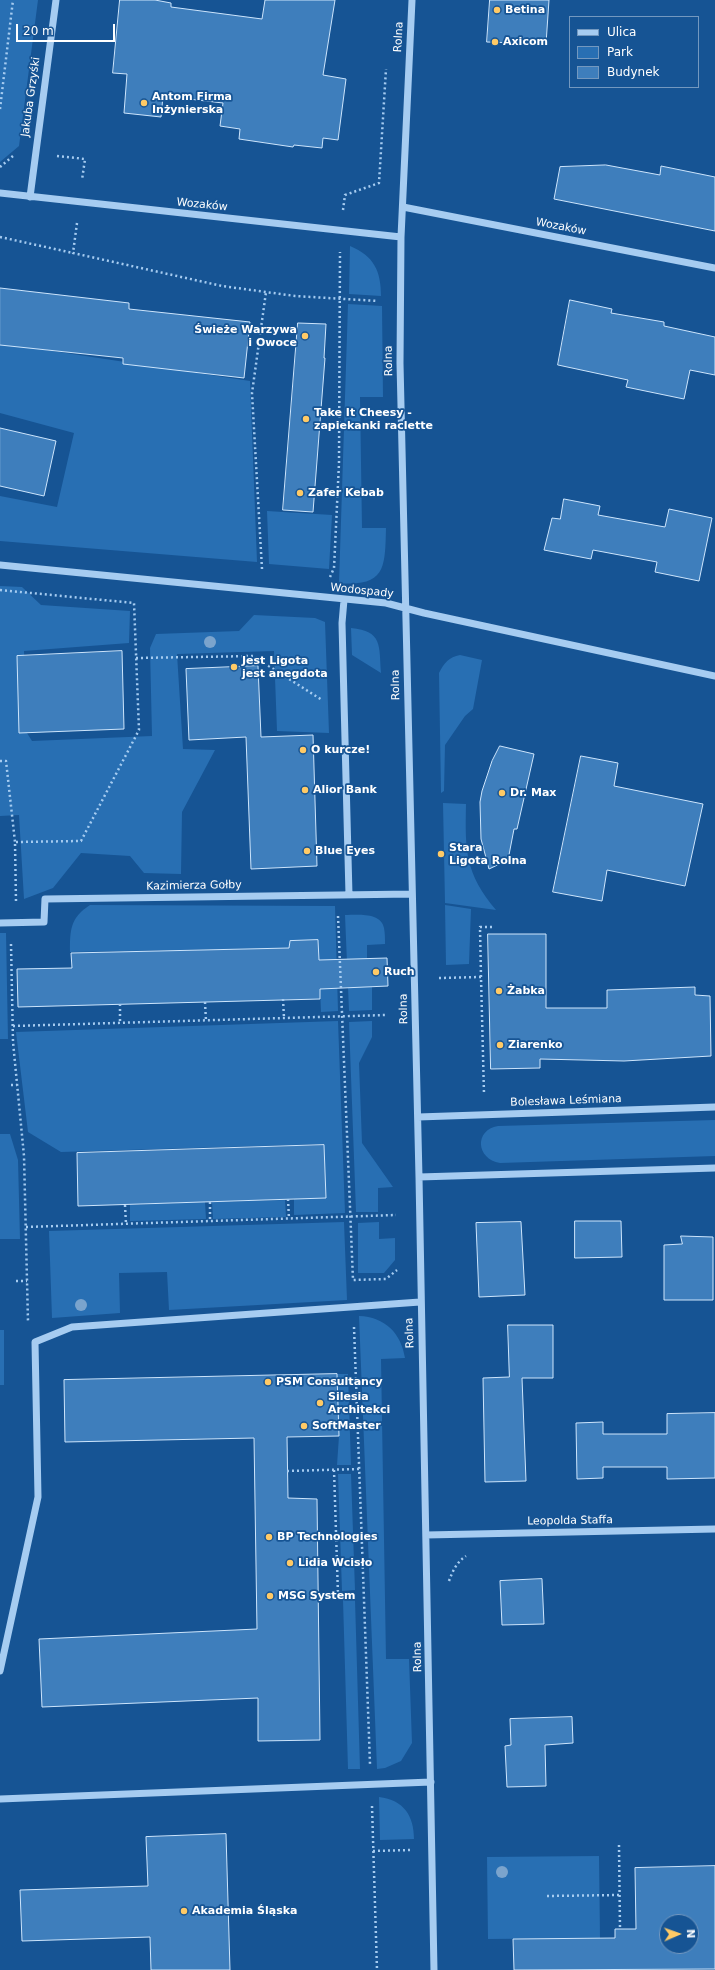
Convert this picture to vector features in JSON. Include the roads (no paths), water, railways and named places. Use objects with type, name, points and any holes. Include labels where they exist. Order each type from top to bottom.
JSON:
[{"type":"street","name":"Jakuba Grzyśki","points":[[30,197],[56,0]]},
{"type":"street","name":"Rolna","points":[[412,0],[401,237],[400,363],[418,1118],[420,1302],[434,1970]]},
{"type":"street","name":"Wozaków","points":[[0,193],[80,203],[401,237]]},
{"type":"street","name":"Wozaków","points":[[402,207],[715,268]]},
{"type":"street","name":"Wodospady","points":[[0,565],[386,604],[715,676]]},
{"type":"street","points":[[344,600],[342,623],[349,895]]},
{"type":"street","name":"Kazimierza Gołby","points":[[0,923],[44,922],[45,898],[412,894]]},
{"type":"street","name":"Bolesława Leśmiana","points":[[418,1118],[715,1107]]},
{"type":"street","points":[[419,1177],[715,1168]]},
{"type":"street","points":[[0,1671],[38,1497],[35,1342],[72,1327],[420,1302]]},
{"type":"street","name":"Leopolda Staffa","points":[[426,1535],[715,1529]]},
{"type":"street","points":[[0,1799],[431,1782]]},
{"type":"place","name":"Betina","points":[[497,10]]},
{"type":"place","name":"Axicom","points":[[495,42]]},
{"type":"place","name":"Antom Firma Inżynierska","points":[[144,103]]},
{"type":"place","name":"Świeże Warzywa i Owoce","points":[[305,336]]},
{"type":"place","name":"Take It Cheesy - zapiekanki raclette","points":[[306,419]]},
{"type":"place","name":"Zafer Kebab","points":[[300,493]]},
{"type":"place","name":"Jest Ligota jest anegdota","points":[[234,667]]},
{"type":"place","name":"O kurcze!","points":[[303,750]]},
{"type":"place","name":"Alior Bank","points":[[305,790]]},
{"type":"place","name":"Dr. Max","points":[[502,793]]},
{"type":"place","name":"Blue Eyes","points":[[307,851]]},
{"type":"place","name":"Stara Ligota Rolna","points":[[441,854]]},
{"type":"place","name":"Ruch","points":[[376,972]]},
{"type":"place","name":"Żabka","points":[[499,991]]},
{"type":"place","name":"Ziarenko","points":[[500,1045]]},
{"type":"place","name":"PSM Consultancy","points":[[268,1382]]},
{"type":"place","name":"Silesia Architekci","points":[[320,1403]]},
{"type":"place","name":"SoftMaster","points":[[304,1426]]},
{"type":"place","name":"BP Technologies","points":[[269,1537]]},
{"type":"place","name":"Lidia Wcisło","points":[[290,1563]]},
{"type":"place","name":"MSG System","points":[[270,1596]]},
{"type":"place","name":"Akademia Śląska","points":[[184,1911]]}]
